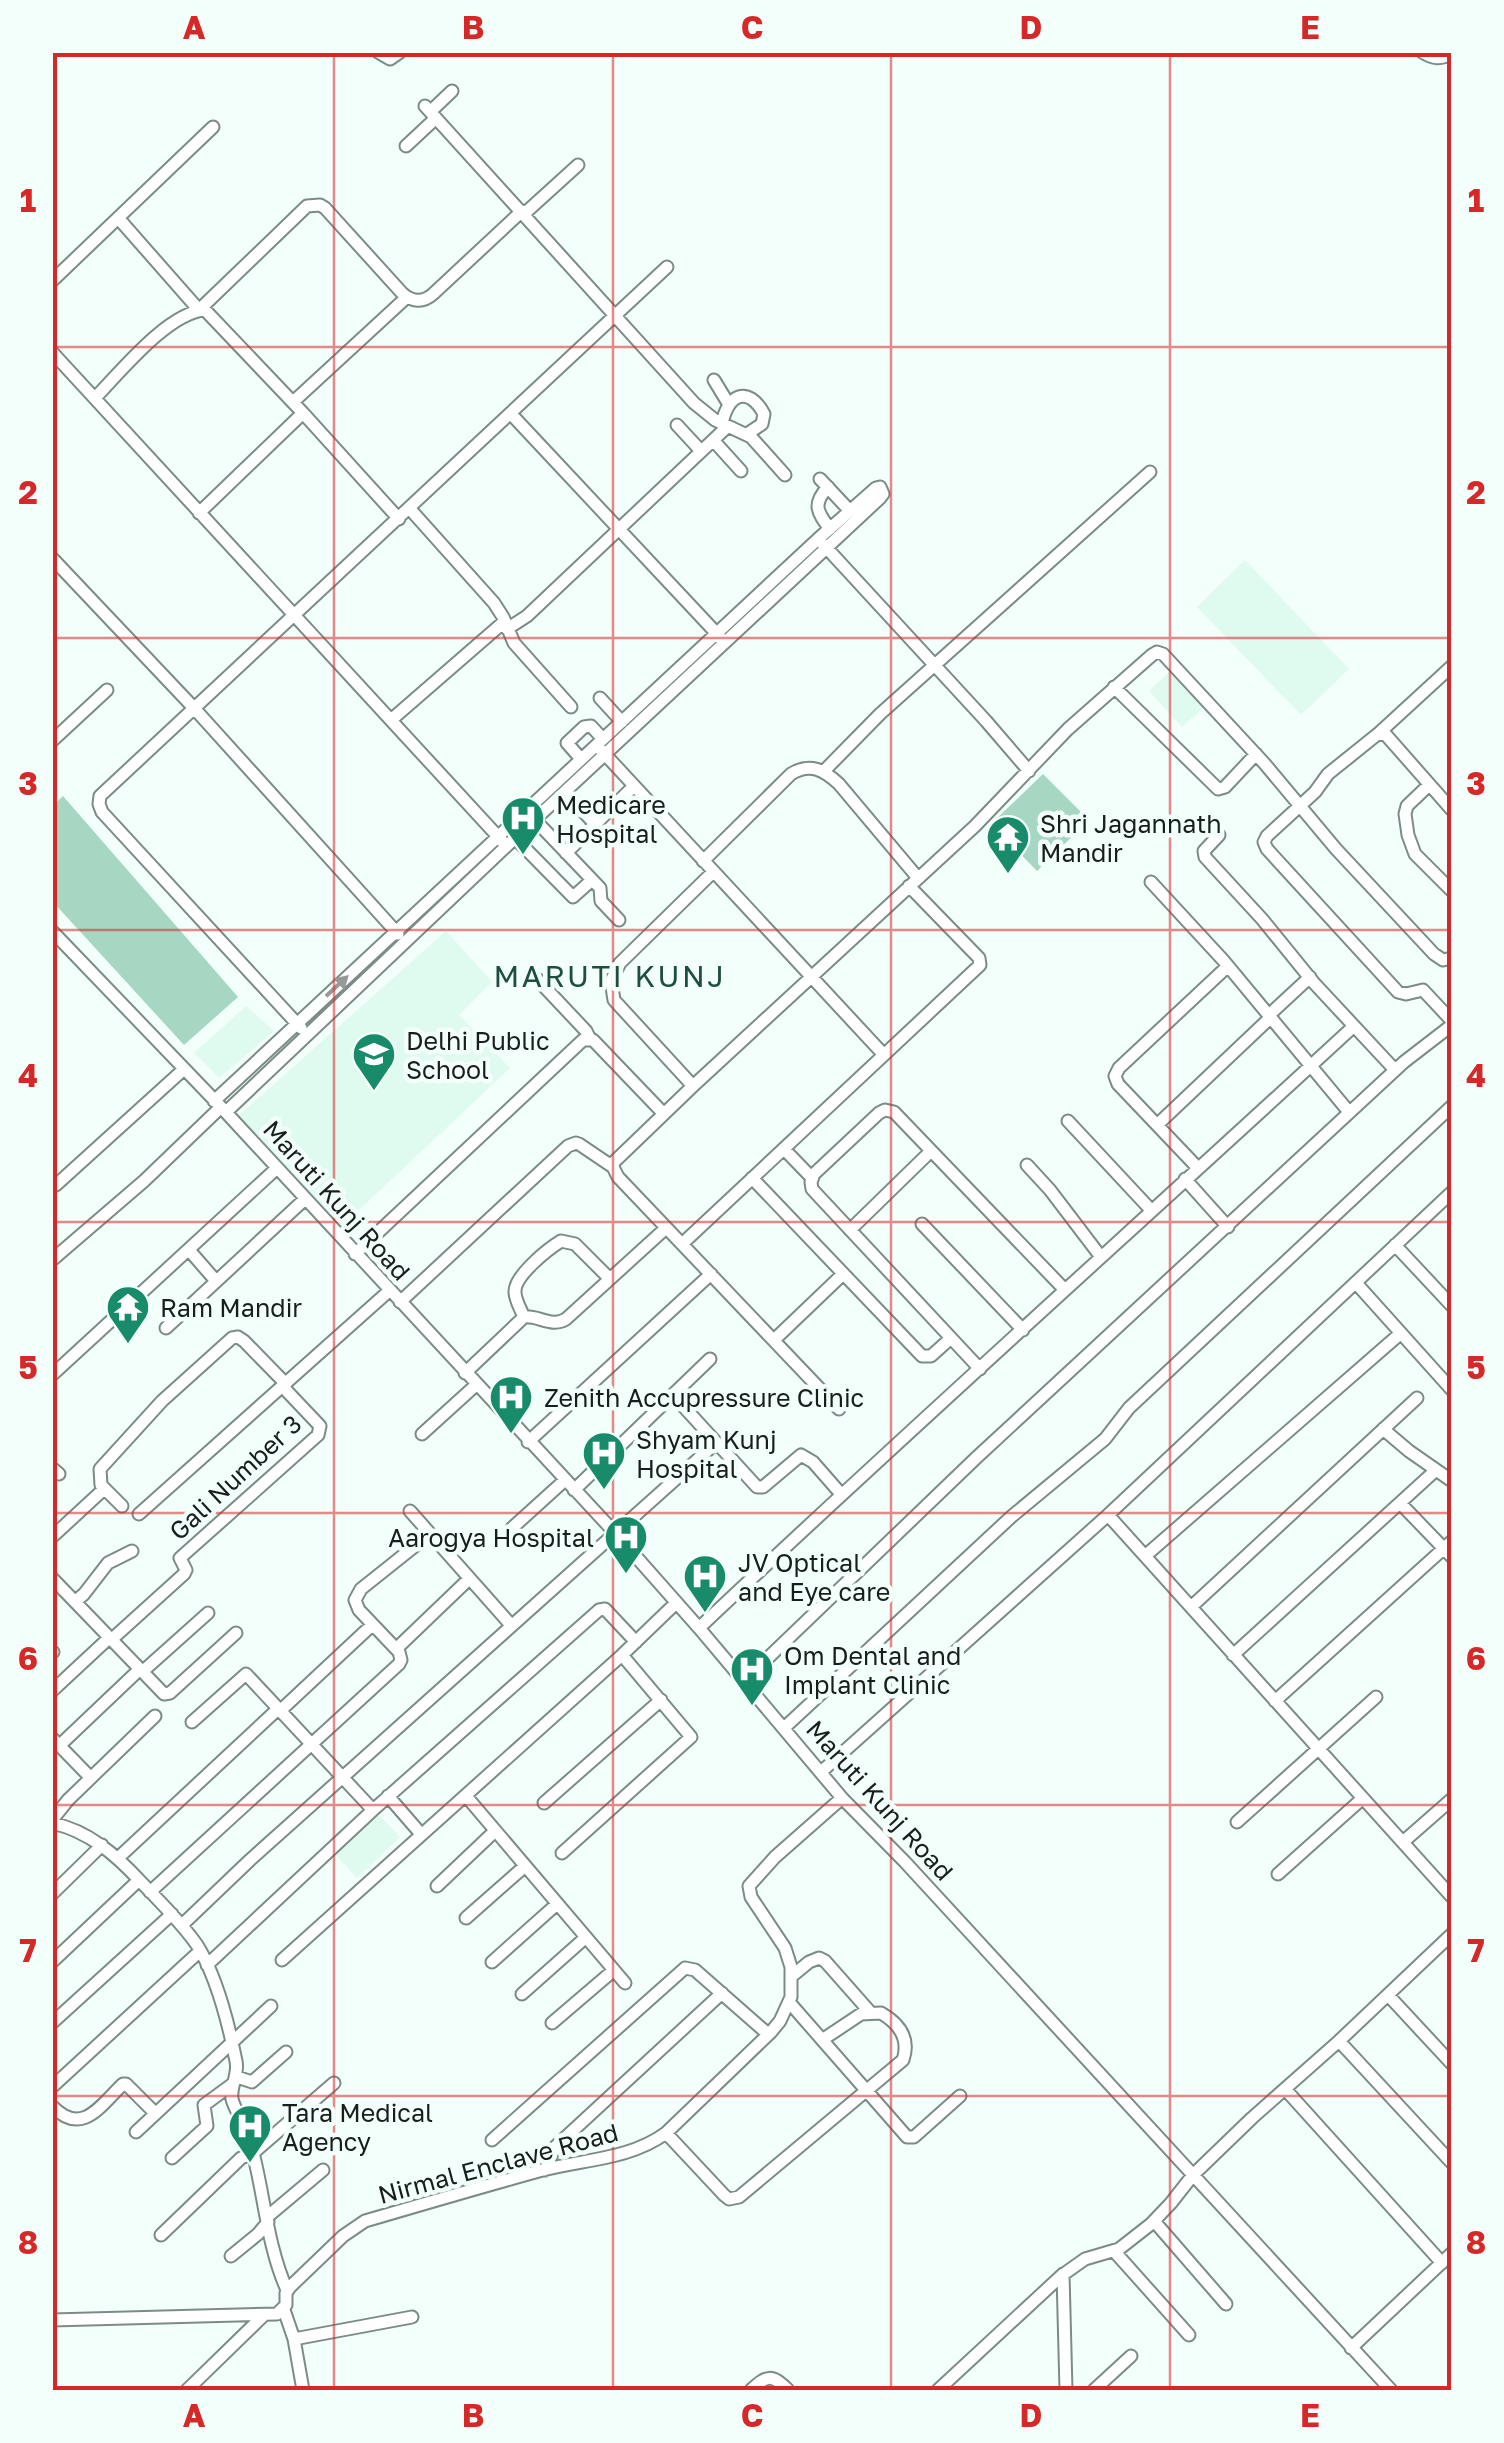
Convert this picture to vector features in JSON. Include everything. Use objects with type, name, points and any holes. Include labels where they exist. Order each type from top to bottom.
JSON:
[{"type":"street","points":[[378,52],[390,60],[400,52]]},
{"type":"street","points":[[1422,52],[1434,58],[1452,53]]},
{"type":"street","points":[[406,146],[452,91]]},
{"type":"street","points":[[431,112],[694,403],[725,425],[747,434],[785,475]]},
{"type":"street","points":[[52,281],[214,127]]},
{"type":"street","points":[[96,397],[160,333],[199,310],[307,206],[320,205],[330,212],[407,298],[417,300],[429,298],[578,165]]},
{"type":"street","points":[[119,219],[199,310],[210,313],[399,519]]},
{"type":"street","points":[[307,1034],[100,808],[102,792],[667,267]]},
{"type":"street","points":[[294,402],[407,298]]},
{"type":"street","points":[[52,352],[390,720],[507,840],[573,898],[592,880]]},
{"type":"street","points":[[390,720],[506,625],[522,620],[713,440],[725,425],[728,403],[714,380]]},
{"type":"street","points":[[728,403],[742,396],[761,408],[762,424],[747,434]]},
{"type":"street","points":[[200,512],[304,412]]},
{"type":"street","points":[[511,414],[721,638]]},
{"type":"street","points":[[677,426],[701,451]]},
{"type":"street","points":[[713,440],[740,471]]},
{"type":"street","points":[[824,771],[880,714],[1150,472]]},
{"type":"street","points":[[830,529],[818,509],[824,483],[850,511]]},
{"type":"street","points":[[52,1260],[144,1182],[297,1023],[507,840],[581,760],[602,746],[822,543],[880,498],[880,487],[830,529],[822,543]]},
{"type":"street","points":[[410,509],[485,592],[517,647],[571,707]]},
{"type":"street","points":[[822,543],[1029,770]]},
{"type":"street","points":[[52,558],[400,937]]},
{"type":"street","points":[[507,840],[565,792],[622,722],[721,638]]},
{"type":"street","points":[[613,1167],[618,1157],[693,1086],[975,826],[1068,729],[1152,655],[1161,653],[1434,954],[1444,960],[1452,958]]},
{"type":"street","points":[[744,1681],[976,1458],[1349,1112],[1452,1023],[1423,990],[1398,992],[1264,842],[1328,774],[1452,666]]},
{"type":"street","points":[[1114,687],[1218,789],[1225,788],[1256,754]]},
{"type":"street","points":[[52,740],[107,690]]},
{"type":"street","points":[[600,698],[622,722]]},
{"type":"street","points":[[581,760],[568,744],[588,725],[634,786],[884,1055]]},
{"type":"street","points":[[1379,733],[1388,738],[1452,810]]},
{"type":"street","points":[[682,1244],[980,963],[857,804],[824,771],[810,767],[791,774],[703,861]]},
{"type":"street","points":[[1429,785],[1407,806],[1408,835],[1415,854],[1452,891]]},
{"type":"street","points":[[566,852],[634,786]]},
{"type":"street","points":[[565,792],[595,824]]},
{"type":"street","points":[[535,820],[600,888],[601,901],[619,920]]},
{"type":"street","points":[[1219,835],[1206,847],[1205,857],[1395,1070]]},
{"type":"street","points":[[693,1086],[614,1000],[611,981],[620,962],[714,872]]},
{"type":"street","points":[[1151,882],[1228,966],[1349,1112]]},
{"type":"street","name":"Maruti Kunj Road","points":[[52,931],[616,1534],[842,1798],[1391,2390]]},
{"type":"street","points":[[220,1107],[307,1034],[400,937]]},
{"type":"street","points":[[1198,1168],[1118,1084],[1116,1072],[1228,966]]},
{"type":"street","points":[[1157,1125],[1310,977]]},
{"type":"street","points":[[537,979],[664,1114]]},
{"type":"street","points":[[699,1628],[1354,1026]]},
{"type":"street","points":[[355,1254],[578,1044],[590,1039]]},
{"type":"street","points":[[56,1186],[183,1070]]},
{"type":"street","points":[[784,1728],[1011,1516],[1105,1438],[1129,1408],[1452,1106]]},
{"type":"street","points":[[812,1178],[886,1110],[894,1112],[1065,1290]]},
{"type":"street","points":[[1068,1121],[1152,1210]]},
{"type":"street","points":[[400,1302],[572,1144],[579,1144],[613,1167],[618,1177],[840,1409]]},
{"type":"street","points":[[784,1148],[812,1178],[812,1189],[980,1370]]},
{"type":"street","points":[[850,1230],[931,1151]]},
{"type":"street","points":[[1027,1165],[1101,1257]]},
{"type":"street","points":[[52,1375],[277,1168]]},
{"type":"street","points":[[752,1178],[922,1356],[931,1356],[951,1338]]},
{"type":"street","points":[[1185,1179],[1228,1227]]},
{"type":"street","points":[[821,1772],[1108,1515],[1452,1192]]},
{"type":"street","points":[[166,1328],[305,1199]]},
{"type":"street","points":[[922,1224],[1023,1330]]},
{"type":"street","points":[[465,1373],[524,1317],[560,1323],[666,1228]]},
{"type":"street","points":[[524,1317],[516,1298],[516,1284],[561,1241],[575,1244],[610,1279]]},
{"type":"street","points":[[1395,1245],[1452,1306]]},
{"type":"street","points":[[188,1250],[216,1282]]},
{"type":"street","points":[[528,1442],[711,1274]]},
{"type":"street","points":[[774,1340],[843,1274]]},
{"type":"street","points":[[1356,1283],[1452,1390]]},
{"type":"street","points":[[140,1514],[389,1291]]},
{"type":"street","points":[[1144,1556],[1400,1333]]},
{"type":"street","points":[[122,1506],[104,1489],[99,1474],[106,1462],[162,1401],[232,1338],[244,1341],[284,1386]]},
{"type":"street","points":[[511,1529],[569,1485],[710,1359]]},
{"type":"street","points":[[422,1434],[476,1385]]},
{"type":"street","name":"Gali Number 3","points":[[110,1638],[184,1574],[181,1557],[318,1436],[320,1426],[284,1386]]},
{"type":"street","points":[[673,1395],[756,1486],[763,1487],[801,1455],[814,1462],[842,1494]]},
{"type":"street","points":[[1190,1607],[1417,1398]]},
{"type":"street","points":[[1384,1429],[1452,1481]]},
{"type":"street","points":[[182,1925],[716,1443]]},
{"type":"street","points":[[1234,1655],[1436,1470]]},
{"type":"street","points":[[52,1537],[104,1489]]},
{"type":"street","points":[[1275,1701],[1449,1548],[1400,1503]]},
{"type":"street","points":[[410,1512],[511,1625]]},
{"type":"street","points":[[1108,1515],[1449,1890]]},
{"type":"street","points":[[150,1892],[399,1664],[401,1656],[359,1610],[355,1600],[362,1589],[430,1534]]},
{"type":"street","points":[[76,1600],[108,1563],[132,1551]]},
{"type":"street","points":[[52,1578],[162,1694],[167,1694],[236,1633]]},
{"type":"street","points":[[396,1649],[470,1579]]},
{"type":"street","points":[[282,1960],[622,1656],[676,1603]]},
{"type":"street","points":[[207,1965],[388,1796],[598,1610],[605,1610],[636,1642]]},
{"type":"street","points":[[90,1778],[56,1741],[208,1613]]},
{"type":"street","points":[[118,1858],[372,1624]]},
{"type":"street","points":[[52,1692],[110,1638]]},
{"type":"street","points":[[562,1853],[690,1740],[690,1734],[622,1656]]},
{"type":"street","points":[[192,1722],[246,1674],[373,1810]]},
{"type":"street","points":[[1237,1822],[1376,1698]]},
{"type":"street","points":[[544,1802],[661,1700]]},
{"type":"street","points":[[155,1716],[62,1806],[52,1822],[102,1845],[118,1858],[182,1925],[207,1965],[237,2064],[233,2102],[248,2133],[277,2264],[287,2290],[284,2310],[304,2390]]},
{"type":"street","points":[[388,1796],[420,1834]]},
{"type":"street","points":[[466,1796],[625,1983]]},
{"type":"street","name":"Nirmal Enclave Road","points":[[287,2290],[342,2236],[366,2221],[545,2170],[630,2152],[666,2133],[780,2022],[789,2002],[792,1976],[785,1948],[751,1896],[749,1886],[842,1798]]},
{"type":"street","points":[[1278,1874],[1363,1798]]},
{"type":"street","points":[[1403,1842],[1452,1799]]},
{"type":"street","points":[[437,1886],[496,1831]]},
{"type":"street","points":[[52,1894],[102,1845]]},
{"type":"street","points":[[466,1918],[524,1866]]},
{"type":"street","points":[[52,1962],[140,1880]]},
{"type":"street","points":[[492,1962],[557,1904]]},
{"type":"street","points":[[52,2023],[172,1914]]},
{"type":"street","points":[[938,2390],[1063,2274],[1085,2259],[1114,2251],[1134,2239],[1193,2175],[1452,1934]]},
{"type":"street","points":[[522,1994],[586,1938]]},
{"type":"street","points":[[52,2087],[200,1950]]},
{"type":"street","points":[[792,1976],[819,1958],[870,2012]]},
{"type":"street","points":[[492,2140],[682,1970],[692,1968],[768,2034]]},
{"type":"street","points":[[552,2022],[614,1970]]},
{"type":"street","points":[[545,2170],[555,2147],[722,1993]]},
{"type":"street","points":[[1388,1994],[1452,2064]]},
{"type":"street","points":[[789,2002],[907,2137],[912,2138],[960,2096]]},
{"type":"street","points":[[136,2132],[271,2006]]},
{"type":"street","points":[[666,2133],[724,2195],[734,2199],[867,2092],[903,2060],[906,2050],[906,2039],[900,2029],[880,2013],[860,2014],[822,2040]]},
{"type":"street","points":[[1339,2041],[1452,2162]]},
{"type":"street","points":[[172,2158],[207,2126],[204,2105],[236,2080],[252,2082],[286,2052]]},
{"type":"street","points":[[160,2235],[241,2158],[252,2153],[334,2083]]},
{"type":"street","points":[[52,2106],[67,2119],[80,2120],[126,2084],[155,2114]]},
{"type":"street","points":[[1285,2089],[1446,2258],[1351,2348]]},
{"type":"street","points":[[232,2256],[323,2170]]},
{"type":"street","points":[[1154,2221],[1226,2304]]},
{"type":"street","points":[[1114,2251],[1189,2336]]},
{"type":"street","points":[[1063,2274],[1066,2390]]},
{"type":"street","points":[[52,2320],[273,2316],[284,2310]]},
{"type":"street","points":[[188,2390],[263,2316]]},
{"type":"street","points":[[294,2339],[412,2317]]},
{"type":"street","points":[[1094,2390],[1131,2356]]},
{"type":"street","points":[[750,2390],[766,2378],[778,2381],[788,2390]]},
{"type":"shaded area","points":[[1245,560],[1349,669],[1301,715],[1197,607]]},
{"type":"shaded area","points":[[1169,672],[1203,708],[1182,727],[1149,691]]},
{"type":"shaded area","name":"Delhi Public School","points":[[446,931],[492,982],[459,1015],[510,1068],[341,1227],[237,1117]]},
{"type":"shaded area","points":[[246,1006],[274,1031],[219,1078],[194,1053]]},
{"type":"shaded area","points":[[379,1815],[400,1837],[357,1878],[336,1855]]},
{"type":"green space","points":[[1043,774],[1089,820],[1037,871],[991,824]]},
{"type":"green space","points":[[63,796],[238,997],[184,1045],[53,902],[53,805]]},
{"type":"place","name":"Medicare Hospital","points":[[523,856]]},
{"type":"place","name":"Shri Jagannath Mandir","points":[[1008,875]]},
{"type":"place","name":"Delhi Public School","points":[[374,1092]]},
{"type":"place","name":"Ram Mandir","points":[[128,1345]]},
{"type":"place","name":"Zenith Accupressure Clinic","points":[[511,1435]]},
{"type":"place","name":"Shyam Kunj Hospital","points":[[604,1491]]},
{"type":"place","name":"Aarogya Hospital","points":[[626,1575]]},
{"type":"place","name":"JV Optical and Eye care","points":[[705,1614]]},
{"type":"place","name":"Om Dental and Implant Clinic","points":[[752,1707]]},
{"type":"place","name":"Tara Medical Agency","points":[[250,2164]]},
{"type":"district","name":"MARUTI KUNJ","points":[[610,976]]}]
